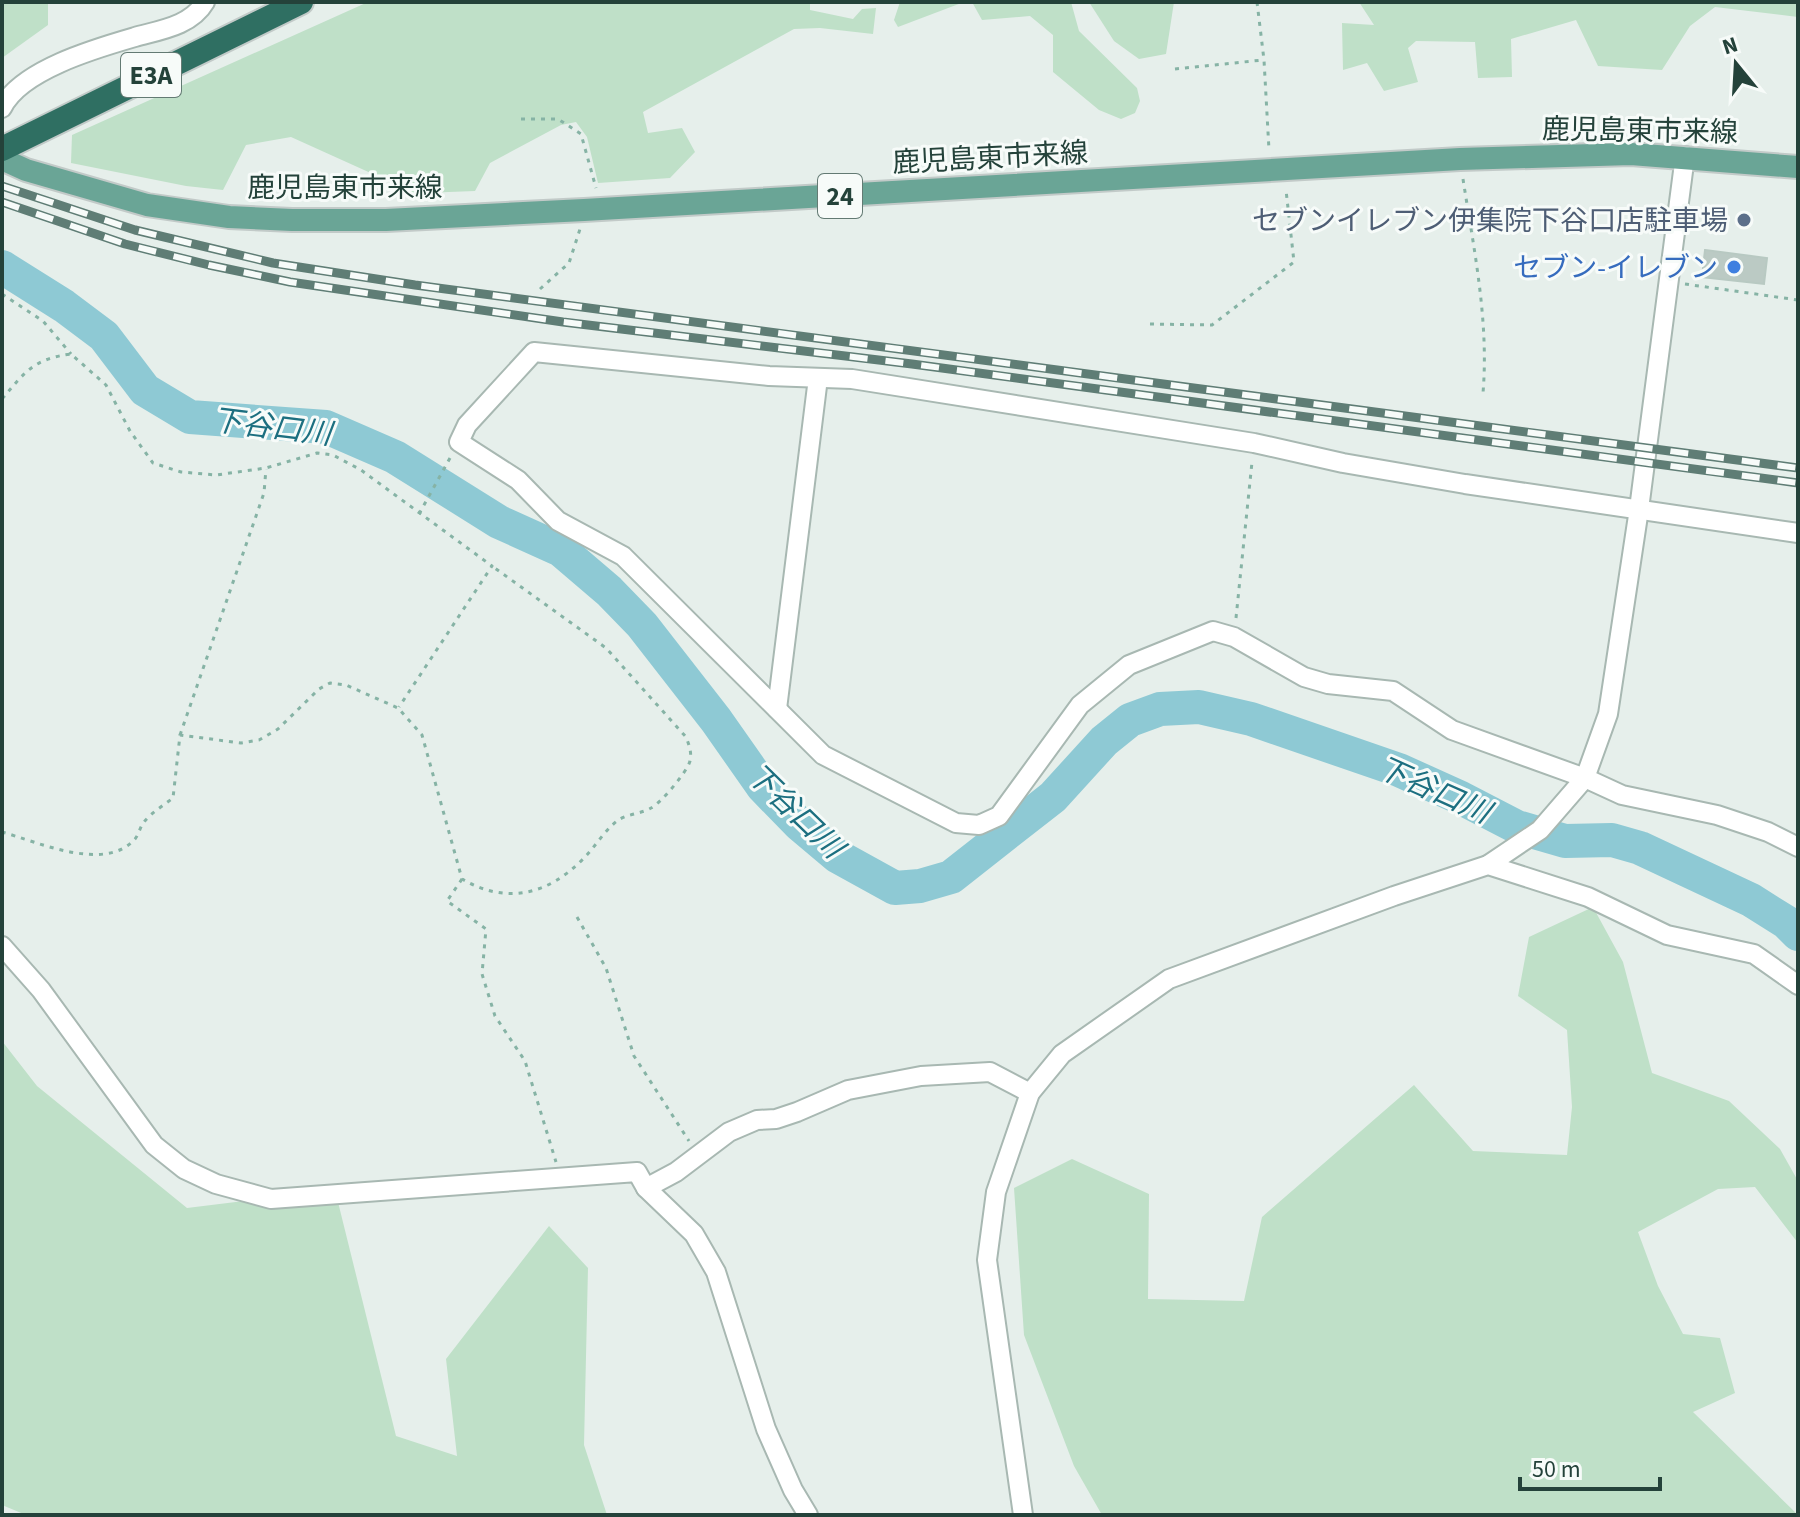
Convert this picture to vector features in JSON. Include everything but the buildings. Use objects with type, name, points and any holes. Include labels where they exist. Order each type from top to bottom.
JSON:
[{"type":"highway","name":"E3A","points":[[2,149],[301,2]]},
{"type":"main road","name":"鹿児島東市来線","points":[[2,159],[26,170],[132,201],[229,217],[292,220],[386,220],[591,210],[1460,159],[1631,154],[1798,167]]},
{"type":"street","points":[[2,108],[20,84],[37,75],[103,46],[182,24],[205,2]]},
{"type":"street","points":[[1023,1515],[987,1260],[996,1192],[1030,1093],[1062,1054],[1169,979],[1394,896],[1488,865],[1540,830],[1585,778],[1608,714],[1639,509],[1685,156]]},
{"type":"street","points":[[1798,533],[1358,466],[1254,443],[852,379],[769,376],[534,352],[467,425],[459,442],[518,480],[558,521],[623,556],[823,755],[956,823],[979,825],[999,816],[1080,705],[1129,665],[1213,631],[1234,637],[1304,677],[1328,684],[1393,691],[1452,730],[1585,778],[1622,795],[1717,815],[1768,832],[1798,847]]},
{"type":"street","points":[[777,709],[818,378]]},
{"type":"street","points":[[1488,865],[1588,897],[1667,935],[1754,954],[1798,985]]},
{"type":"street","points":[[2,946],[41,990],[154,1145],[184,1169],[216,1184],[271,1199],[637,1172],[646,1188],[694,1234],[716,1272],[766,1429],[793,1490],[808,1515]]},
{"type":"street","points":[[646,1188],[676,1172],[729,1132],[757,1120],[787,1116],[848,1090],[921,1076],[990,1072],[1030,1093]]},
{"type":"path","points":[[1150,324],[1212,325],[1294,262],[1277,170],[1257,2]]},
{"type":"path","points":[[1175,69],[1264,60]]},
{"type":"path","points":[[521,119],[558,119],[581,134],[597,194],[569,263],[540,289]]},
{"type":"path","points":[[1460,159],[1483,316],[1486,356],[1483,393]]},
{"type":"path","points":[[1670,282],[1798,300]]},
{"type":"path","points":[[2,294],[43,321],[71,354],[106,385],[130,431],[153,463],[181,472],[216,475],[266,468],[317,453],[333,455],[361,470],[606,648],[686,737],[691,750],[690,763],[654,807],[618,821],[571,871],[547,886],[520,895],[498,894],[462,879],[422,735],[398,708],[346,685],[330,683],[319,689],[278,729],[259,740],[241,743],[180,735]]},
{"type":"path","points":[[2,399],[29,367],[55,356],[71,354]]},
{"type":"path","points":[[419,514],[459,442]]},
{"type":"path","points":[[1234,637],[1254,443]]},
{"type":"path","points":[[2,832],[80,854],[103,855],[120,850],[135,839],[145,820],[173,798],[180,735],[264,493],[266,468]]},
{"type":"path","points":[[398,708],[492,566]]},
{"type":"path","points":[[462,879],[447,901],[486,929],[482,974],[495,1016],[525,1061],[560,1177]]},
{"type":"path","points":[[577,917],[606,968],[634,1056],[697,1155]]},
{"type":"green space","points":[[2,2],[48,2],[48,25],[2,58]]},
{"type":"green space","points":[[368,2],[810,2],[810,10],[853,19],[862,9],[876,8],[873,34],[820,28],[794,29],[643,112],[648,133],[682,128],[695,152],[670,178],[598,183],[587,137],[576,122],[561,125],[490,163],[475,191],[397,194],[395,184],[291,137],[246,145],[223,190],[186,186],[71,163],[72,135]]},
{"type":"green space","points":[[900,2],[964,2],[898,27],[894,20]]},
{"type":"green space","points":[[972,2],[1071,2],[1079,31],[1137,88],[1140,101],[1135,113],[1121,119],[1099,110],[1053,72],[1053,35],[1030,16],[982,20]]},
{"type":"green space","points":[[1089,2],[1174,2],[1166,54],[1139,59],[1114,41]]},
{"type":"green space","points":[[1359,2],[1798,2],[1798,17],[1715,7],[1690,26],[1662,70],[1598,66],[1576,20],[1511,39],[1512,77],[1478,78],[1475,42],[1416,41],[1408,48],[1418,82],[1384,91],[1367,63],[1343,70],[1342,23],[1374,25]]},
{"type":"green space","points":[[1593,907],[1623,962],[1652,1073],[1729,1101],[1780,1149],[1798,1181],[1798,1243],[1755,1187],[1718,1189],[1638,1232],[1658,1286],[1683,1334],[1720,1338],[1735,1393],[1693,1412],[1798,1515],[1102,1515],[1074,1466],[1024,1335],[1014,1188],[1072,1159],[1149,1194],[1148,1299],[1244,1301],[1262,1217],[1414,1085],[1473,1151],[1567,1155],[1572,1107],[1567,1030],[1518,996],[1529,937]]},
{"type":"green space","points":[[2,1041],[37,1086],[187,1208],[335,1190],[396,1436],[457,1456],[446,1359],[549,1226],[588,1268],[584,1445],[607,1515],[26,1515],[2,1505]]},
{"type":"waterway","name":"下谷口川","points":[[2,267],[64,306],[104,336],[145,390],[190,417],[326,427],[395,457],[499,522],[561,550],[609,591],[642,625],[716,720],[763,787],[799,824],[837,856],[895,888],[920,886],[951,877],[1053,797],[1104,741],[1130,720],[1160,709],[1199,707],[1251,719],[1399,770],[1517,827],[1565,841],[1612,840],[1640,848],[1751,900],[1786,922],[1798,934]]},
{"type":"railway","points":[[2,186],[135,230],[273,263],[415,285],[1798,468]]},
{"type":"railway","points":[[2,202],[125,244],[290,282],[563,322],[912,364],[1798,483]]},
{"type":"place","name":"セブンイレブン伊集院下谷口店駐車場","points":[[1744,220]]},
{"type":"place","name":"セブン-イレブン","points":[[1734,267]]}]
